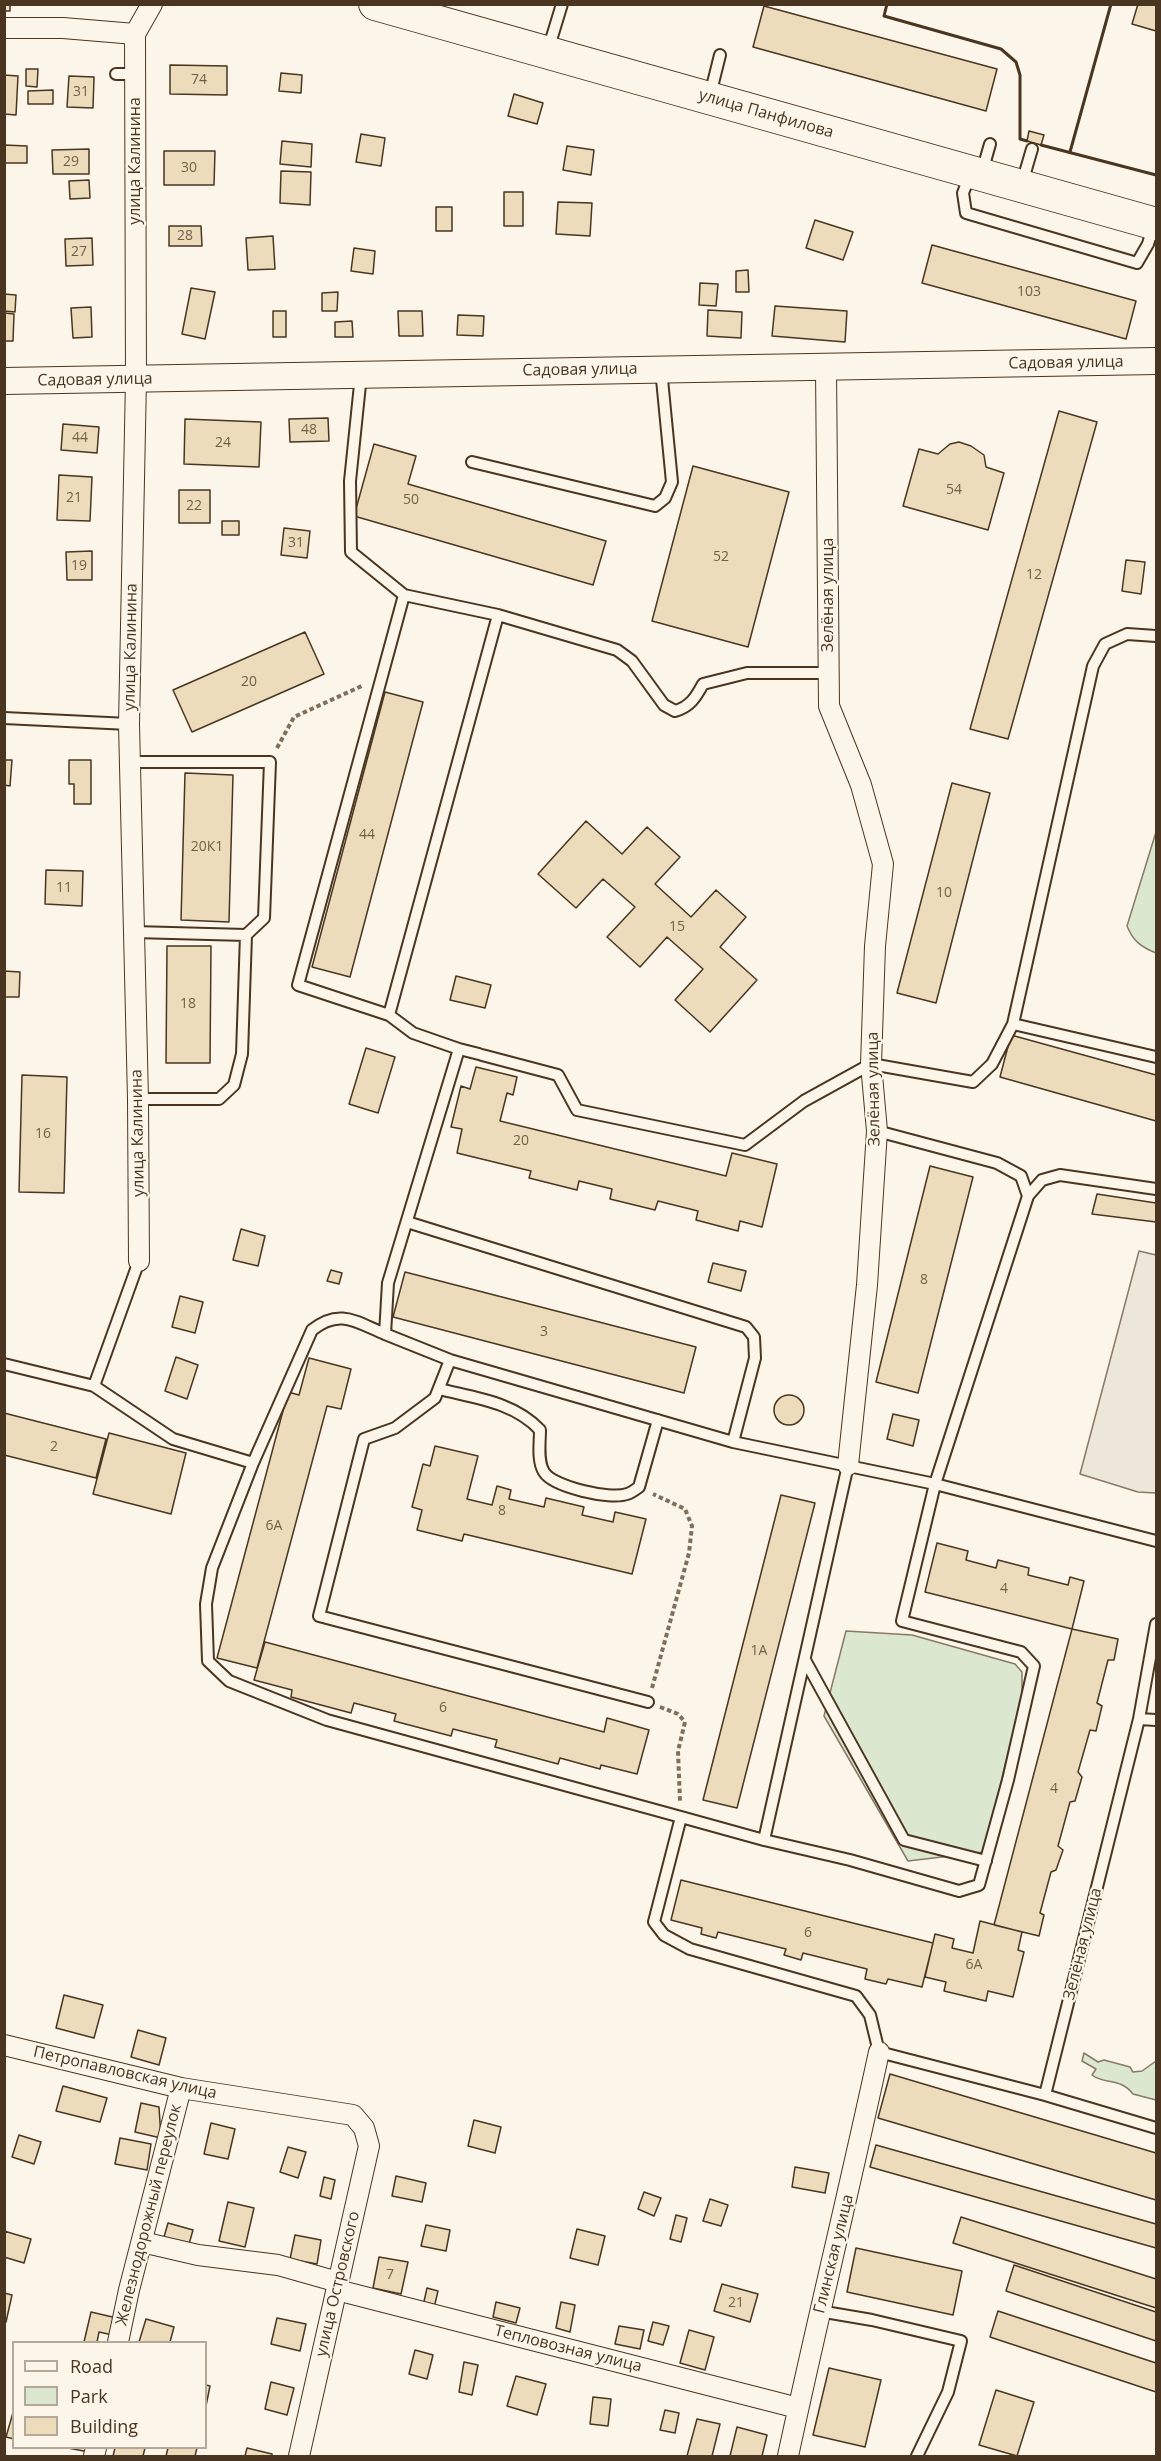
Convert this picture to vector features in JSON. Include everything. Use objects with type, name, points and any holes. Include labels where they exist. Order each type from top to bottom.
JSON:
[{"type":"main road","name":"улица Панфилова","points":[[375,4],[415,10],[547,53],[1155,224]]},
{"type":"street","points":[[4,28],[63,28],[135,34],[152,4]]},
{"type":"street","name":"улица Калинина","points":[[135,34],[125,74],[136,380],[129,724],[138,1099],[139,1261]]},
{"type":"street","name":"Садовая улица","points":[[4,381],[1156,361]]},
{"type":"street","name":"Зелёная улица","points":[[826,368],[829,706],[861,785],[883,864],[875,946],[871,1064],[877,1131],[867,1285],[848,1465]]},
{"type":"street","name":"Петропавловская улица","points":[[4,2045],[181,2088],[353,2115]]},
{"type":"street","name":"Глинская улица","points":[[788,2457],[879,2052]]},
{"type":"street","name":"Железнодорожный переулок","points":[[118,2341],[181,2088]]},
{"type":"street","name":"улица Островского","points":[[298,2457],[369,2146],[364,2128],[353,2115]]},
{"type":"street","name":"Тепловозная улица","points":[[142,2242],[198,2255],[278,2265],[338,2286],[798,2408]]},
{"type":"lane","points":[[547,53],[562,4]]},
{"type":"lane","points":[[709,98],[720,55]]},
{"type":"lane","points":[[990,144],[963,193],[966,213],[1137,263],[1148,244],[1155,224]]},
{"type":"lane","points":[[1021,186],[1032,149]]},
{"type":"lane","points":[[472,462],[655,506],[665,498],[672,482],[661,369]]},
{"type":"lane","points":[[361,375],[350,481],[351,552],[404,595],[498,615],[616,650],[632,661],[664,705],[675,711],[686,708],[703,684],[747,673],[829,673]]},
{"type":"lane","points":[[404,595],[298,985],[389,1015],[413,1034],[459,1049],[558,1075],[577,1110],[745,1145],[804,1101],[871,1064],[973,1082],[992,1064],[1013,1024],[1093,666],[1105,644],[1127,634],[1156,636]]},
{"type":"lane","points":[[389,1015],[498,615]]},
{"type":"lane","points":[[4,718],[129,724]]},
{"type":"lane","points":[[130,762],[270,762],[264,918],[246,935],[242,1054],[234,1085],[219,1099],[138,1099]]},
{"type":"lane","points":[[134,932],[246,935]]},
{"type":"lane","points":[[1013,1024],[1156,1058]]},
{"type":"lane","points":[[385,1334],[388,1283],[459,1049]]},
{"type":"lane","points":[[877,1131],[998,1163],[1021,1176],[1028,1196]]},
{"type":"lane","points":[[1156,1189],[1060,1175],[1042,1180],[1028,1196],[935,1484],[902,1621],[1021,1652],[1034,1666],[1008,1780],[979,1885],[959,1891],[327,1720],[229,1681],[208,1661],[206,1604],[212,1568],[253,1463],[312,1330],[324,1320],[345,1318],[450,1360],[733,1442],[935,1484],[1156,1541]]},
{"type":"lane","points":[[407,1222],[746,1327],[754,1337],[755,1358],[733,1442]]},
{"type":"lane","points":[[94,1386],[139,1261]]},
{"type":"lane","points":[[450,1360],[435,1398],[395,1428],[364,1439],[319,1616],[648,1702]]},
{"type":"lane","points":[[4,1364],[94,1386],[173,1439],[253,1463]]},
{"type":"lane","points":[[439,1389],[511,1408],[528,1418],[540,1430],[539,1454],[544,1472],[559,1484],[604,1494],[625,1495],[639,1487],[658,1420]]},
{"type":"lane","points":[[765,1840],[848,1465]]},
{"type":"lane","name":"Зелёная улица","points":[[1045,2096],[1139,1719],[1156,1624]]},
{"type":"lane","points":[[805,1660],[904,1840],[986,1861]]},
{"type":"lane","points":[[1139,1719],[1156,1720]]},
{"type":"lane","points":[[681,1816],[654,1922],[664,1935],[690,1949],[856,1996],[870,2015],[879,2052],[1156,2128]]},
{"type":"lane","points":[[819,2311],[872,2320],[961,2341],[948,2392],[917,2457]]},
{"type":"path","points":[[270,762],[294,717],[381,677]]},
{"type":"path","points":[[639,1487],[685,1509],[692,1526],[689,1552],[648,1702],[678,1714],[685,1722],[678,1751],[681,1816]]},
{"type":"green space","points":[[1156,832],[1156,953],[1138,943],[1127,926]]},
{"type":"green space","points":[[846,1631],[912,1635],[1015,1664],[1022,1672],[1022,1696],[984,1852],[908,1861],[824,1716]]},
{"type":"green space","points":[[1084,2053],[1098,2062],[1104,2060],[1130,2067],[1133,2072],[1142,2071],[1156,2061],[1156,2100],[1133,2094],[1123,2085],[1092,2075],[1096,2069],[1082,2061]]},
{"type":"shaded area","points":[[1139,1251],[1156,1255],[1156,1493],[1138,1492],[1080,1474]]},
{"type":"building","points":[[4,4],[10,4],[10,11],[4,11]]},
{"type":"building","points":[[1138,4],[1156,4],[1156,31],[1132,24]]},
{"type":"building","points":[[764,6],[997,69],[986,111],[753,47]]},
{"type":"building","points":[[170,65],[227,66],[227,95],[170,94]]},
{"type":"building","points":[[26,69],[38,69],[37,87],[26,86]]},
{"type":"building","points":[[281,73],[302,75],[301,93],[279,91]]},
{"type":"building","points":[[4,75],[18,76],[16,115],[4,114]]},
{"type":"building","points":[[69,76],[94,77],[93,108],[67,107]]},
{"type":"building","points":[[53,90],[53,104],[28,104],[28,91]]},
{"type":"building","points":[[514,94],[543,103],[537,124],[508,116]]},
{"type":"building","points":[[1029,131],[1044,135],[1041,145],[1027,141]]},
{"type":"building","points":[[361,134],[385,138],[381,166],[356,162]]},
{"type":"building","points":[[282,141],[312,144],[311,167],[280,164]]},
{"type":"building","points":[[4,145],[27,146],[27,163],[4,163]]},
{"type":"building","points":[[567,146],[594,150],[591,175],[563,170]]},
{"type":"building","points":[[89,149],[89,174],[53,174],[52,150]]},
{"type":"building","points":[[164,151],[215,151],[214,185],[164,185]]},
{"type":"building","points":[[281,171],[311,172],[310,205],[280,203]]},
{"type":"building","points":[[89,180],[90,198],[70,199],[69,181]]},
{"type":"building","points":[[504,192],[523,192],[523,226],[504,226]]},
{"type":"building","points":[[558,202],[592,203],[590,236],[556,234]]},
{"type":"building","points":[[436,207],[452,207],[452,231],[436,231]]},
{"type":"building","points":[[815,220],[853,232],[843,260],[806,248]]},
{"type":"building","points":[[169,226],[201,226],[202,246],[169,246]]},
{"type":"building","points":[[273,236],[275,269],[248,270],[246,238]]},
{"type":"building","points":[[92,238],[93,265],[66,266],[65,239]]},
{"type":"building","points":[[932,245],[1136,301],[1126,339],[922,283]]},
{"type":"building","points":[[354,248],[375,251],[373,274],[351,271]]},
{"type":"building","points":[[748,270],[749,292],[736,292],[736,271]]},
{"type":"building","points":[[700,283],[718,284],[716,306],[699,305]]},
{"type":"building","points":[[191,288],[215,292],[205,339],[182,334]]},
{"type":"building","points":[[338,292],[337,311],[322,311],[322,293]]},
{"type":"building","points":[[4,294],[16,295],[15,312],[4,311]]},
{"type":"building","points":[[775,306],[847,311],[845,342],[772,336]]},
{"type":"building","points":[[91,307],[92,337],[73,338],[71,308]]},
{"type":"building","points":[[708,310],[742,312],[741,338],[707,336]]},
{"type":"building","points":[[273,311],[286,311],[286,337],[273,337]]},
{"type":"building","points":[[398,311],[422,311],[423,336],[399,336]]},
{"type":"building","points":[[4,313],[14,314],[13,341],[4,341]]},
{"type":"building","points":[[458,315],[484,316],[483,336],[457,335]]},
{"type":"building","points":[[352,321],[353,337],[335,337],[335,322]]},
{"type":"building","points":[[1059,411],[1097,422],[1008,739],[970,729]]},
{"type":"building","points":[[328,418],[329,441],[290,442],[289,419]]},
{"type":"building","points":[[185,419],[261,422],[259,467],[184,464]]},
{"type":"building","points":[[63,424],[99,427],[97,453],[61,450]]},
{"type":"building","points":[[959,442],[971,446],[984,455],[986,467],[1004,473],[988,530],[903,506],[919,449],[938,454],[950,444]]},
{"type":"building","points":[[374,444],[416,456],[408,484],[606,541],[593,585],[354,516]]},
{"type":"building","points":[[693,466],[789,492],[748,647],[652,621]]},
{"type":"building","points":[[59,475],[92,477],[90,521],[57,520]]},
{"type":"building","points":[[179,490],[210,490],[210,523],[179,523]]},
{"type":"building","points":[[222,521],[239,521],[239,535],[222,535]]},
{"type":"building","points":[[284,528],[310,531],[307,558],[281,555]]},
{"type":"building","points":[[92,551],[92,580],[67,580],[66,552]]},
{"type":"building","points":[[1126,560],[1145,562],[1141,594],[1122,591]]},
{"type":"building","points":[[305,632],[324,674],[192,732],[173,690]]},
{"type":"building","points":[[385,692],[423,702],[350,977],[312,967]]},
{"type":"building","points":[[4,760],[12,760],[10,786],[4,785]]},
{"type":"building","points":[[69,760],[91,760],[91,804],[74,804],[74,784],[69,784]]},
{"type":"building","points":[[185,773],[233,775],[229,922],[181,920]]},
{"type":"building","points":[[952,783],[990,793],[936,1003],[897,993]]},
{"type":"building","points":[[586,821],[622,854],[647,827],[680,857],[655,884],[691,917],[716,890],[746,917],[720,947],[757,980],[710,1032],[675,1000],[703,969],[667,937],[640,967],[607,937],[635,907],[603,879],[576,908],[538,874]]},
{"type":"building","points":[[46,870],[83,871],[82,906],[45,904]]},
{"type":"building","points":[[167,946],[211,946],[210,1063],[166,1063]]},
{"type":"building","points":[[4,971],[20,972],[19,997],[4,997]]},
{"type":"building","points":[[456,976],[491,985],[485,1008],[450,1000]]},
{"type":"building","points":[[1011,1035],[1156,1075],[1156,1121],[1000,1077]]},
{"type":"building","points":[[366,1048],[395,1057],[378,1113],[349,1104]]},
{"type":"building","points":[[476,1067],[517,1077],[513,1095],[507,1093],[500,1121],[726,1176],[732,1153],[777,1164],[762,1227],[740,1221],[738,1231],[696,1220],[698,1211],[658,1201],[655,1210],[610,1199],[612,1189],[579,1181],[577,1190],[529,1178],[531,1171],[457,1153],[462,1129],[451,1127],[461,1086],[470,1089]]},
{"type":"building","points":[[22,1075],[67,1077],[64,1193],[19,1192]]},
{"type":"building","points":[[930,1166],[973,1177],[918,1393],[876,1382]]},
{"type":"building","points":[[1097,1194],[1156,1203],[1156,1222],[1092,1214]]},
{"type":"building","points":[[241,1229],[265,1236],[258,1266],[233,1260]]},
{"type":"building","points":[[713,1263],[746,1271],[741,1291],[708,1282]]},
{"type":"building","points":[[331,1270],[342,1273],[339,1284],[327,1281]]},
{"type":"building","points":[[405,1272],[696,1347],[684,1393],[393,1317]]},
{"type":"building","points":[[180,1296],[203,1302],[195,1333],[172,1327]]},
{"type":"building","points":[[176,1357],[198,1365],[187,1399],[165,1391]]},
{"type":"building","points":[[309,1358],[351,1369],[341,1409],[327,1406],[257,1668],[217,1658],[288,1392],[299,1395]]},
{"type":"building","points":[[789,1395],[800,1399],[804,1410],[800,1421],[789,1425],[778,1421],[774,1410],[778,1399]]},
{"type":"building","points":[[4,1413],[106,1439],[96,1478],[4,1455]]},
{"type":"building","points":[[893,1414],[919,1420],[913,1446],[887,1439]]},
{"type":"building","points":[[109,1433],[186,1453],[171,1514],[93,1494]]},
{"type":"building","points":[[435,1446],[478,1456],[467,1499],[492,1505],[497,1486],[511,1490],[509,1499],[544,1507],[546,1498],[584,1507],[582,1515],[613,1522],[615,1512],[646,1519],[632,1574],[464,1534],[462,1541],[417,1530],[422,1510],[412,1507],[423,1464],[430,1466]]},
{"type":"building","points":[[781,1495],[815,1503],[737,1808],[703,1800]]},
{"type":"building","points":[[937,1543],[968,1551],[966,1560],[996,1568],[998,1560],[1029,1568],[1028,1575],[1068,1585],[1070,1577],[1084,1581],[1072,1629],[925,1592]]},
{"type":"building","points":[[1072,1629],[1118,1639],[1114,1660],[1108,1660],[1097,1703],[1102,1706],[1096,1731],[1090,1730],[1078,1772],[1082,1777],[1075,1801],[1070,1802],[1058,1846],[1063,1850],[1056,1870],[1051,1872],[1040,1913],[1044,1915],[1039,1936],[994,1925]]},
{"type":"building","points":[[265,1642],[604,1732],[607,1718],[649,1730],[637,1774],[601,1765],[600,1769],[560,1758],[558,1764],[495,1747],[497,1740],[453,1729],[451,1736],[394,1721],[396,1714],[354,1703],[351,1713],[291,1697],[292,1690],[254,1680]]},
{"type":"building","points":[[681,1880],[933,1943],[922,1987],[888,1979],[886,1984],[865,1979],[867,1969],[803,1953],[801,1960],[784,1955],[786,1949],[718,1932],[716,1938],[701,1934],[702,1928],[671,1920]]},
{"type":"building","points":[[980,1921],[1022,1932],[1018,1950],[1024,1952],[1013,1997],[988,1991],[986,2001],[944,1991],[946,1982],[925,1977],[935,1934],[954,1939],[952,1948],[973,1953]]},
{"type":"building","points":[[64,1995],[103,2005],[94,2038],[56,2028]]},
{"type":"building","points":[[138,2030],[166,2038],[159,2065],[131,2057]]},
{"type":"building","points":[[890,2074],[1156,2153],[1156,2200],[878,2118]]},
{"type":"building","points":[[63,2086],[107,2098],[100,2122],[56,2111]]},
{"type":"building","points":[[141,2103],[159,2107],[161,2138],[135,2132]]},
{"type":"building","points":[[474,2120],[501,2127],[495,2153],[468,2146]]},
{"type":"building","points":[[211,2123],[235,2129],[228,2159],[204,2154]]},
{"type":"building","points":[[19,2135],[41,2142],[34,2164],[12,2157]]},
{"type":"building","points":[[120,2138],[151,2144],[147,2170],[115,2164]]},
{"type":"building","points":[[876,2145],[1156,2224],[1156,2248],[870,2167]]},
{"type":"building","points":[[288,2147],[306,2152],[298,2178],[280,2172]]},
{"type":"building","points":[[795,2167],[829,2173],[825,2193],[792,2187]]},
{"type":"building","points":[[396,2176],[426,2183],[422,2202],[392,2196]]},
{"type":"building","points":[[324,2177],[335,2180],[331,2199],[320,2196]]},
{"type":"building","points":[[644,2192],[661,2198],[654,2216],[638,2209]]},
{"type":"building","points":[[710,2199],[728,2205],[721,2226],[703,2221]]},
{"type":"building","points":[[228,2202],[254,2208],[245,2247],[219,2241]]},
{"type":"building","points":[[676,2215],[687,2218],[681,2242],[670,2239]]},
{"type":"building","points":[[961,2217],[1156,2279],[1156,2308],[953,2243]]},
{"type":"building","points":[[168,2223],[193,2230],[187,2251],[162,2244]]},
{"type":"building","points":[[426,2225],[450,2230],[446,2251],[421,2246]]},
{"type":"building","points":[[577,2229],[605,2236],[598,2265],[570,2258]]},
{"type":"building","points":[[4,2231],[31,2239],[24,2263],[4,2257]]},
{"type":"building","points":[[295,2235],[321,2240],[317,2264],[290,2259]]},
{"type":"building","points":[[856,2248],[962,2271],[953,2315],[847,2292]]},
{"type":"building","points":[[379,2257],[408,2262],[401,2294],[373,2288]]},
{"type":"building","points":[[1014,2265],[1156,2312],[1156,2341],[1006,2291]]},
{"type":"building","points":[[722,2284],[758,2294],[750,2322],[714,2311]]},
{"type":"building","points":[[427,2288],[438,2291],[434,2308],[423,2306]]},
{"type":"building","points":[[4,2293],[12,2295],[6,2322],[4,2322]]},
{"type":"building","points":[[496,2302],[520,2308],[516,2323],[493,2317]]},
{"type":"building","points":[[561,2302],[575,2305],[570,2332],[556,2328]]},
{"type":"building","points":[[998,2311],[1156,2363],[1156,2392],[990,2337]]},
{"type":"building","points":[[91,2312],[121,2319],[117,2336],[99,2332],[97,2341],[84,2341]]},
{"type":"building","points":[[277,2318],[306,2324],[300,2351],[271,2344]]},
{"type":"building","points":[[146,2319],[174,2327],[170,2341],[139,2341]]},
{"type":"building","points":[[653,2322],[669,2326],[663,2345],[648,2341]]},
{"type":"building","points":[[619,2326],[644,2330],[640,2349],[615,2344]]},
{"type":"building","points":[[689,2330],[714,2337],[705,2370],[680,2363]]},
{"type":"building","points":[[415,2350],[433,2355],[427,2379],[409,2374]]},
{"type":"building","points":[[464,2362],[478,2365],[472,2395],[459,2392]]},
{"type":"building","points":[[829,2368],[881,2380],[865,2447],[813,2435]]},
{"type":"building","points":[[516,2376],[546,2384],[537,2415],[507,2406]]},
{"type":"building","points":[[271,2382],[294,2388],[287,2415],[265,2409]]},
{"type":"building","points":[[207,2385],[210,2386],[207,2401]]},
{"type":"building","points":[[996,2390],[1034,2402],[1017,2456],[979,2445]]},
{"type":"building","points":[[593,2397],[611,2399],[608,2426],[590,2424]]},
{"type":"building","points":[[665,2410],[679,2413],[675,2433],[660,2430]]},
{"type":"building","points":[[12,2416],[12,2438],[6,2437]]},
{"type":"building","points":[[697,2419],[720,2424],[712,2456],[687,2456]]},
{"type":"building","points":[[737,2427],[767,2435],[762,2456],[730,2456]]},
{"type":"building","points":[[247,2448],[272,2454],[272,2456],[245,2456]]},
{"type":"building","points":[[73,2449],[90,2449],[89,2452]]},
{"type":"building","points":[[115,2449],[145,2449],[143,2456],[113,2456]]},
{"type":"building","points":[[168,2449],[197,2449],[195,2456],[166,2456]]},
{"type":"wall","points":[[887,4],[884,16],[1001,49],[1016,62],[1020,75],[1020,139],[1027,141]]},
{"type":"wall","points":[[1070,152],[1111,4]]},
{"type":"wall","points":[[1041,145],[1156,175]]}]
